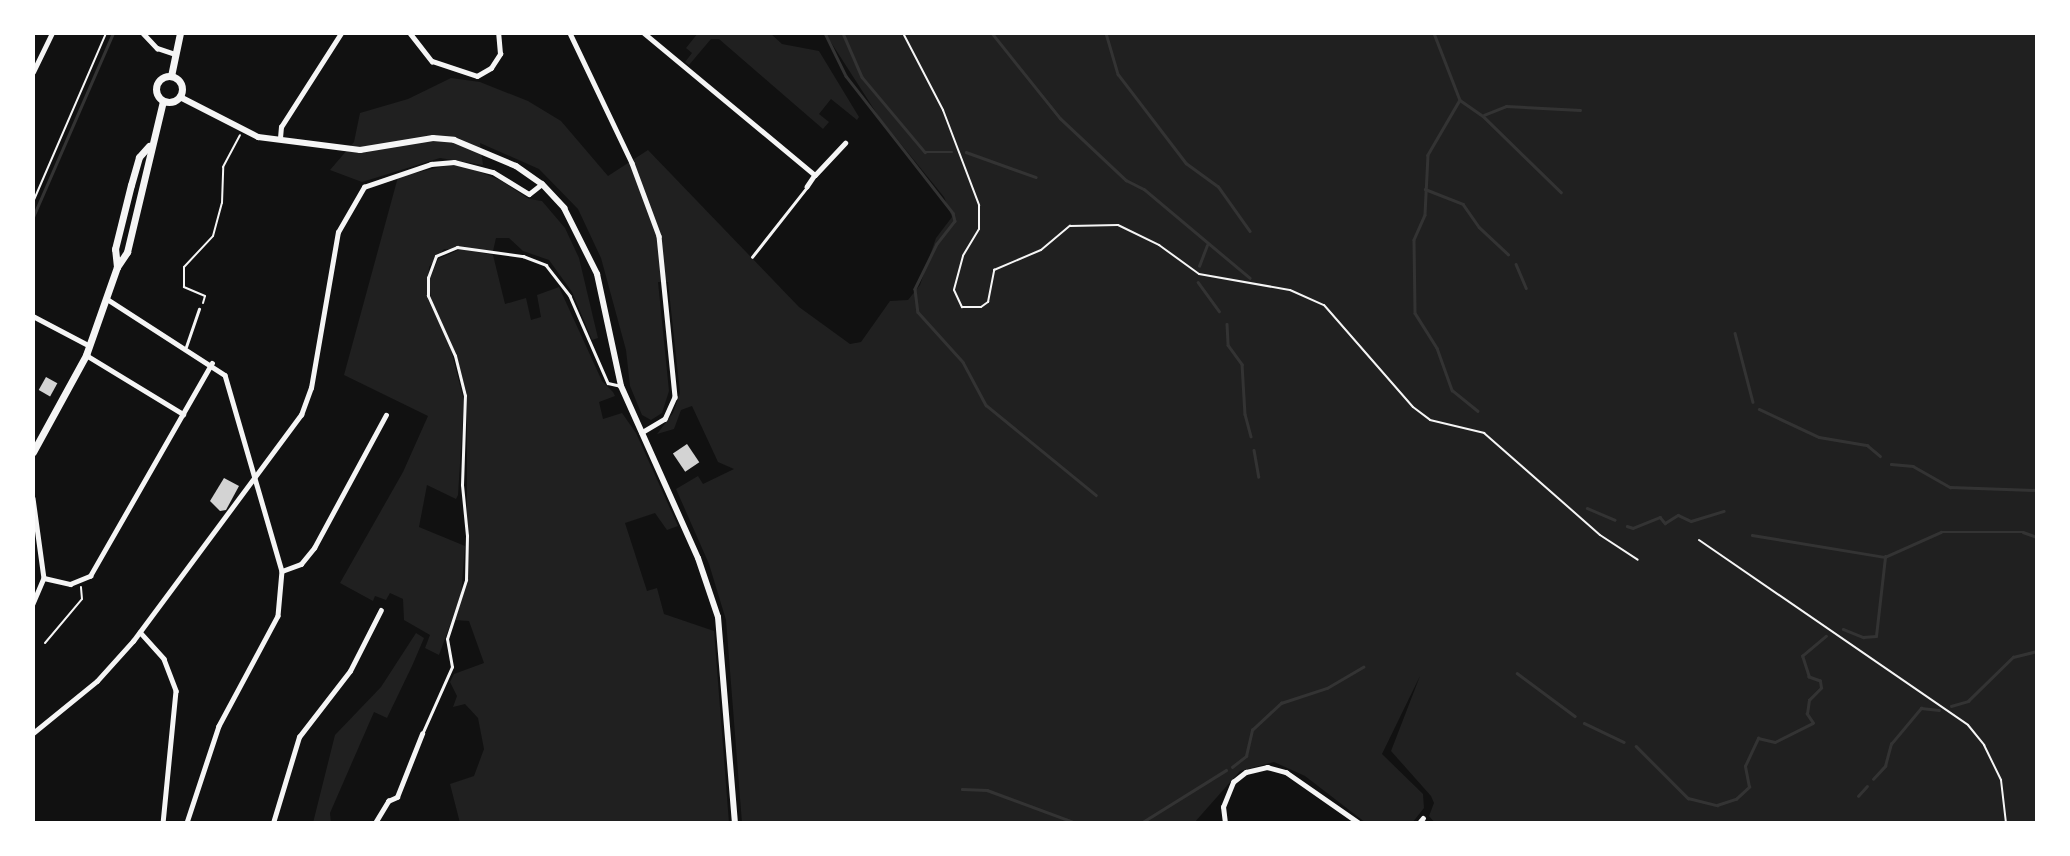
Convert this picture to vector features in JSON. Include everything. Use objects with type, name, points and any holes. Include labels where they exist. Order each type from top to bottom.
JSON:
[{"type":"main road","points":[[172,76],[180,33]]},
{"type":"main road","points":[[163,101],[180,97],[181,84],[172,76]]},
{"type":"main road","points":[[33,452],[86,355],[117,267],[127,252],[151,161],[149,146],[163,101],[156,86],[162,78],[172,76]]},
{"type":"main road","points":[[117,267],[115,249],[131,185],[139,157],[149,146]]},
{"type":"street","points":[[33,72],[52,33]]},
{"type":"street","points":[[143,33],[157,48],[174,54]]},
{"type":"street","points":[[280,138],[281,127],[341,33]]},
{"type":"street","points":[[410,33],[432,61],[477,76],[491,68],[500,54],[498,33]]},
{"type":"street","points":[[570,33],[632,163],[659,236],[675,397],[665,419],[642,433]]},
{"type":"street","points":[[644,33],[814,174]]},
{"type":"street","points":[[180,97],[242,131],[280,138],[359,150],[433,138],[454,140],[495,155],[542,184],[564,208],[590,253],[621,386],[698,558],[718,617],[734,823]]},
{"type":"street","points":[[807,187],[814,174],[845,143]]},
{"type":"street","points":[[33,733],[97,681],[140,632],[304,409],[338,232],[364,187],[431,164],[454,162],[492,172],[529,194],[542,184]]},
{"type":"street","points":[[107,299],[212,363],[227,380],[282,570],[278,616],[219,726],[187,823]]},
{"type":"street","points":[[33,316],[90,346]]},
{"type":"street","points":[[86,355],[183,414]]},
{"type":"street","points":[[44,578],[81,583],[94,572],[212,363]]},
{"type":"street","points":[[282,570],[301,564],[314,548],[386,415]]},
{"type":"street","points":[[33,498],[44,578],[33,604]]},
{"type":"street","points":[[272,823],[299,737],[350,671],[381,610]]},
{"type":"street","points":[[140,632],[164,659],[176,691],[163,823]]},
{"type":"street","points":[[375,823],[388,801],[397,797],[422,733]]},
{"type":"street","points":[[1225,823],[1223,807],[1233,782],[1246,772],[1267,767],[1286,772],[1359,823]]},
{"type":"lane","points":[[752,257],[807,187]]},
{"type":"lane","points":[[422,733],[452,667],[447,639],[466,580],[467,536],[462,485],[465,396],[455,356],[428,296],[428,278],[436,256],[457,247],[523,257],[546,265],[570,296],[608,383],[621,386]]},
{"type":"lane","points":[[186,347],[199,309]]},
{"type":"path","points":[[33,202],[106,33]]},
{"type":"path","points":[[903,33],[943,110],[979,205],[979,229],[963,256],[954,290],[962,307],[981,307],[988,302],[994,270],[1041,250],[1070,226],[1118,225],[1159,245],[1199,274],[1290,290],[1324,305],[1413,407],[1430,420],[1484,433],[1600,535],[1638,560]]},
{"type":"path","points":[[960,33],[967,33]]},
{"type":"path","points":[[199,309],[205,296],[184,287],[184,267],[213,236],[222,203],[223,167],[242,131]]},
{"type":"path","points":[[1699,540],[1968,725],[1984,745],[2001,780],[2006,823]]},
{"type":"path","points":[[45,643],[82,599],[81,583]]},
{"type":"shaded area","points":[[698,33],[770,33],[782,44],[819,51],[859,117],[857,120],[831,99],[819,114],[829,122],[823,129],[719,39],[711,39],[689,65],[685,62],[692,53],[686,48]]},
{"type":"shaded area","points":[[825,33],[2037,33],[2037,823],[1435,823],[1429,816],[1434,803],[1431,796],[1391,751],[1420,676],[1382,754],[1423,794],[1424,808],[1412,823],[1366,823],[1305,776],[1274,762],[1240,771],[1194,823],[742,823],[726,620],[709,564],[676,489],[698,476],[703,484],[734,469],[718,462],[692,406],[681,410],[674,429],[657,434],[673,413],[680,393],[668,282],[658,282],[669,391],[662,413],[651,420],[642,415],[630,386],[626,350],[601,258],[578,209],[539,169],[480,143],[483,165],[440,158],[362,182],[330,170],[354,142],[360,113],[408,99],[451,78],[480,82],[528,101],[561,121],[608,176],[648,150],[799,307],[850,344],[861,342],[890,301],[908,300],[920,285],[936,238],[952,217],[944,197],[879,117]]},
{"type":"shaded area","points":[[449,165],[467,167],[500,180],[529,199],[542,201],[565,228],[579,258],[598,338],[592,340],[572,292],[549,260],[523,251],[509,238],[496,238],[493,251],[444,249],[429,267],[428,300],[449,342],[464,401],[458,495],[456,499],[427,485],[419,527],[465,546],[461,595],[439,655],[425,648],[430,635],[404,620],[403,599],[390,593],[386,600],[375,596],[373,601],[340,583],[403,472],[428,416],[344,375],[398,177]]},
{"type":"shaded area","points":[[461,249],[493,255],[505,304],[526,298],[531,320],[541,317],[537,295],[559,287],[602,381],[615,396],[599,402],[603,419],[622,413],[636,433],[678,526],[667,530],[655,513],[625,523],[647,591],[657,588],[664,614],[714,631],[729,823],[460,823],[450,784],[474,776],[484,749],[478,718],[465,704],[453,707],[457,696],[450,682],[454,674],[484,663],[469,621],[454,620],[467,578],[467,400],[457,357],[431,298],[429,281],[438,259]]},
{"type":"shaded area","points":[[416,633],[424,638],[412,666],[387,718],[374,712],[330,813],[331,823],[313,823],[335,735],[381,687]]},
{"type":"building","points":[[46,377],[57,383],[50,396],[39,390]]},
{"type":"building","points":[[687,444],[699,462],[685,472],[673,454]]},
{"type":"building","points":[[224,478],[239,486],[226,510],[220,511],[210,501]]},
{"type":"waterway","points":[[33,217],[113,33]]},
{"type":"waterway","points":[[825,33],[846,76],[953,213],[955,221],[937,244],[915,289],[918,312],[963,362],[986,405],[1096,495]]},
{"type":"waterway","points":[[843,33],[862,77],[925,152],[952,152]]},
{"type":"waterway","points":[[992,33],[1060,118],[1126,180],[1144,189],[1250,278]]},
{"type":"waterway","points":[[1106,33],[1118,74],[1186,163],[1218,186],[1250,231]]},
{"type":"waterway","points":[[1434,33],[1460,100],[1428,155],[1425,215],[1414,240],[1415,313],[1437,348],[1452,390],[1478,411]]},
{"type":"waterway","points":[[1460,100],[1483,116],[1561,192]]},
{"type":"waterway","points":[[1484,115],[1506,106],[1580,110]]},
{"type":"waterway","points":[[966,152],[1036,177]]},
{"type":"waterway","points":[[1425,189],[1463,204],[1479,227],[1508,254]]},
{"type":"waterway","points":[[1199,266],[1207,245]]},
{"type":"waterway","points":[[1516,264],[1526,288]]},
{"type":"waterway","points":[[1198,282],[1219,311]]},
{"type":"waterway","points":[[1227,324],[1228,345],[1242,364],[1245,414],[1251,436]]},
{"type":"waterway","points":[[1735,333],[1753,402]]},
{"type":"waterway","points":[[1759,409],[1819,437],[1867,445],[1880,456]]},
{"type":"waterway","points":[[1254,450],[1259,477]]},
{"type":"waterway","points":[[1891,464],[1913,466],[1950,487],[2037,490]]},
{"type":"waterway","points":[[1587,508],[1615,520]]},
{"type":"waterway","points":[[1627,526],[1633,528],[1660,517],[1665,523],[1678,515],[1691,521],[1723,511]]},
{"type":"waterway","points":[[1752,535],[1885,557],[1941,532],[2023,532],[2037,537]]},
{"type":"waterway","points":[[1843,629],[1863,637],[1876,636],[1885,557]]},
{"type":"waterway","points":[[1636,746],[1688,798],[1717,805],[1736,799],[1749,787],[1745,766],[1758,738],[1775,742],[1813,723],[1807,714],[1809,700],[1821,688],[1820,681],[1809,677],[1802,656],[1826,636]]},
{"type":"waterway","points":[[1951,706],[1968,701],[2013,657],[2037,651]]},
{"type":"waterway","points":[[1232,767],[1246,756],[1252,730],[1281,703],[1327,688],[1363,667]]},
{"type":"waterway","points":[[1517,673],[1575,716]]},
{"type":"waterway","points":[[1873,779],[1885,766],[1891,744],[1921,708],[1939,710]]},
{"type":"waterway","points":[[1584,723],[1624,742]]},
{"type":"waterway","points":[[1141,823],[1226,770]]},
{"type":"waterway","points":[[1858,796],[1867,786]]},
{"type":"waterway","points":[[962,789],[987,790],[1076,823]]}]
